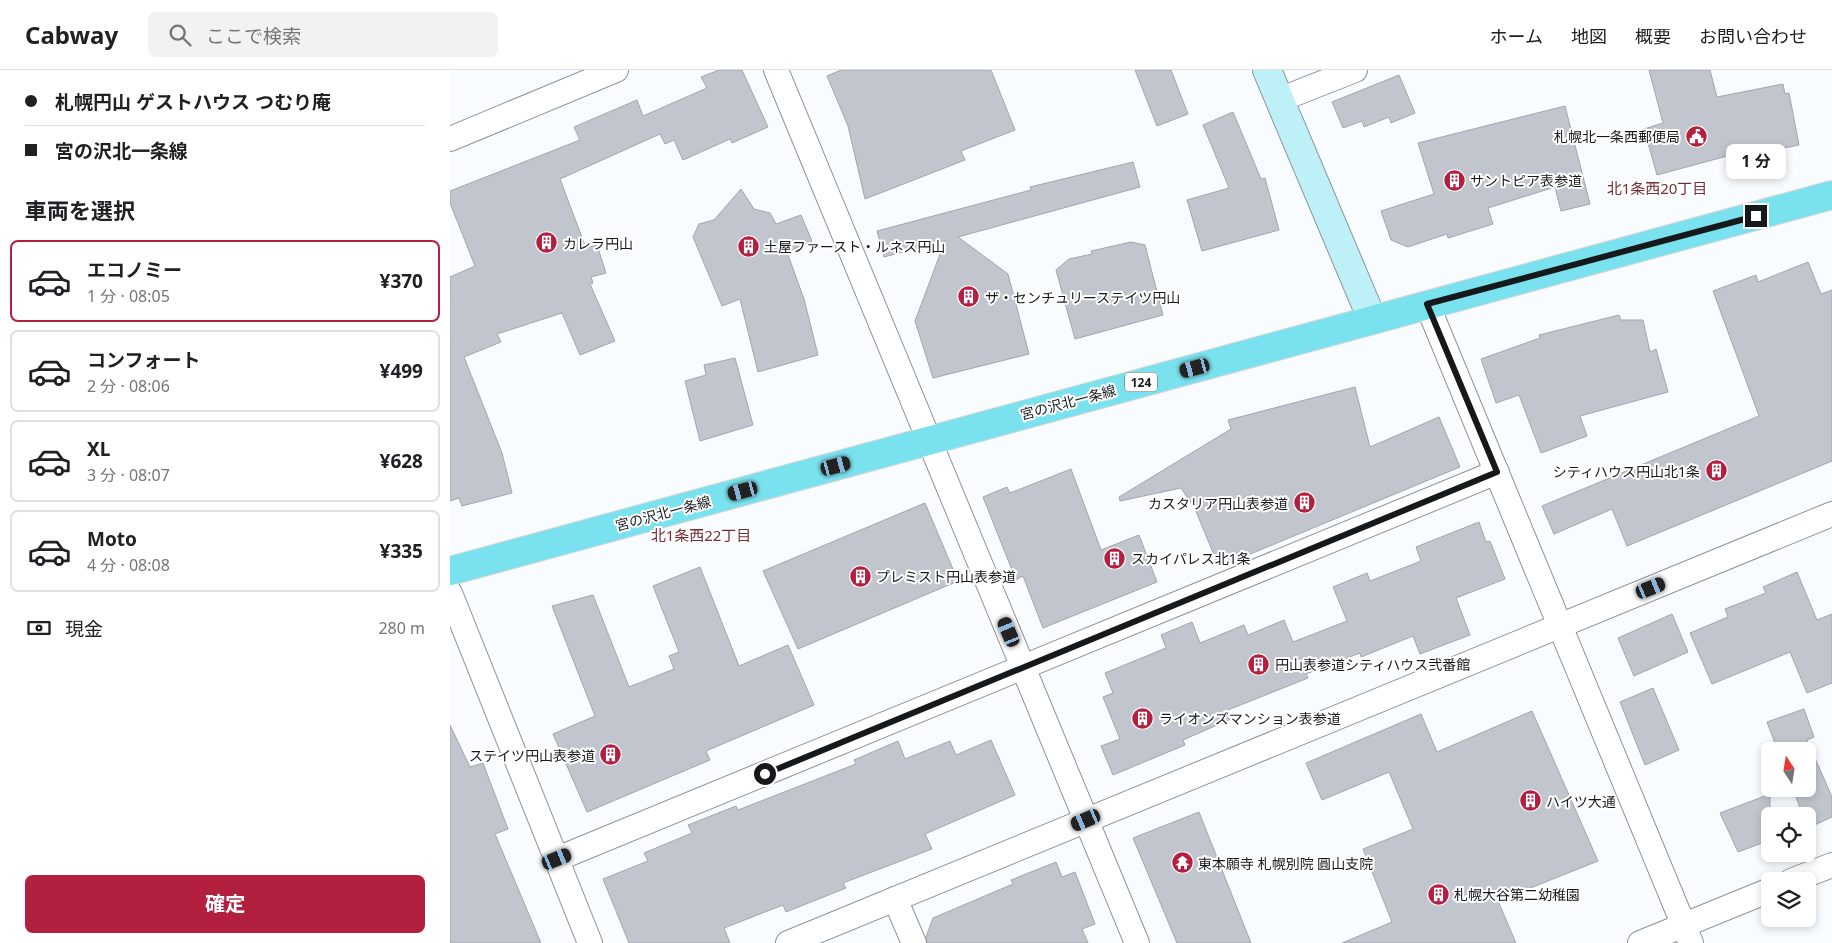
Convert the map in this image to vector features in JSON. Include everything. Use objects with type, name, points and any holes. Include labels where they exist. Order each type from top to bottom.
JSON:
[{"type":"main road","name":"宮の沢北一条線","points":[[450,571],[1832,195]]},
{"type":"street","points":[[450,139],[616,70]]},
{"type":"street","points":[[776,70],[1137,943]]},
{"type":"street","points":[[1267,70],[1372,319]]},
{"type":"street","points":[[1280,100],[1355,70]]},
{"type":"street","points":[[1427,304],[1688,934]]},
{"type":"street","points":[[557,859],[1497,472]]},
{"type":"street","points":[[788,943],[1832,514]]},
{"type":"street","points":[[450,593],[590,943]]},
{"type":"street","points":[[1814,872],[1832,865]]},
{"type":"street","points":[[1640,943],[1688,934],[1761,895]]},
{"type":"street","points":[[895,899],[914,943]]},
{"type":"building","points":[[719,70],[742,70],[768,127],[732,143],[730,139],[683,160],[674,140],[665,144],[660,134],[560,179],[586,248],[597,245],[606,273],[591,277],[593,283],[590,284],[615,341],[580,355],[562,313],[497,334],[501,342],[464,357],[502,453],[512,493],[462,506],[459,498],[450,501],[450,277],[475,266],[450,203],[450,191],[580,140],[574,127],[637,100],[643,116],[707,88],[701,77]]},
{"type":"building","points":[[841,70],[991,70],[1015,130],[961,151],[965,160],[865,199],[848,126],[827,76]]},
{"type":"building","points":[[1135,70],[1171,70],[1188,114],[1157,126]]},
{"type":"building","points":[[1649,70],[1710,70],[1717,97],[1783,84],[1785,94],[1789,93],[1799,145],[1769,151],[1768,145],[1657,175],[1644,129],[1663,123]]},
{"type":"building","points":[[1399,75],[1415,113],[1391,123],[1389,117],[1364,127],[1362,121],[1343,128],[1332,102]]},
{"type":"building","points":[[1565,106],[1590,204],[1561,211],[1555,187],[1488,208],[1493,224],[1448,238],[1447,234],[1408,247],[1391,240],[1381,211],[1434,194],[1418,143]]},
{"type":"building","points":[[1233,112],[1261,179],[1265,178],[1279,230],[1202,251],[1187,200],[1229,188],[1203,125]]},
{"type":"building","points":[[1133,162],[1140,187],[958,237],[1008,274],[1029,354],[933,378],[915,321],[945,241],[884,257],[877,231],[1031,190],[1030,187]]},
{"type":"building","name":"土屋ファースト・ルネス円山","points":[[741,189],[754,209],[770,213],[776,224],[801,215],[812,241],[787,252],[804,299],[818,355],[758,372],[740,299],[722,306],[693,237],[699,224],[714,220]]},
{"type":"building","points":[[1131,242],[1145,245],[1163,315],[1075,339],[1056,270],[1069,259],[1092,254],[1091,251]]},
{"type":"building","points":[[1808,262],[1821,294],[1832,290],[1832,461],[1627,546],[1612,509],[1554,534],[1542,506],[1759,416],[1713,291],[1756,275],[1758,282]]},
{"type":"building","points":[[1619,315],[1621,320],[1643,320],[1650,352],[1656,349],[1668,392],[1580,416],[1587,436],[1541,453],[1519,395],[1496,403],[1481,359],[1540,338],[1539,335]]},
{"type":"building","points":[[735,358],[753,425],[700,441],[685,381],[706,375],[704,365]]},
{"type":"building","points":[[1355,387],[1370,447],[1439,417],[1460,467],[1219,567],[1195,509],[1181,488],[1120,501],[1119,497],[1231,429],[1228,420]]},
{"type":"building","points":[[1071,469],[1101,550],[1139,535],[1157,582],[1043,628],[1023,576],[1016,580],[983,497],[1007,487],[1010,493]]},
{"type":"building","name":"プレミスト円山表参道","points":[[925,503],[958,581],[798,649],[763,571]]},
{"type":"building","points":[[1479,522],[1486,542],[1490,541],[1505,579],[1456,598],[1470,635],[1420,654],[1413,636],[1361,657],[1360,653],[1306,674],[1308,678],[1228,710],[1231,719],[1183,740],[1185,745],[1113,775],[1101,746],[1120,739],[1103,697],[1113,693],[1105,673],[1166,648],[1161,635],[1192,622],[1200,643],[1244,625],[1248,635],[1284,620],[1293,642],[1347,621],[1333,587],[1367,573],[1370,581],[1421,561],[1416,547]]},
{"type":"building","points":[[700,567],[739,666],[788,645],[814,705],[706,751],[710,760],[587,812],[553,734],[595,716],[552,606],[593,595],[629,687],[674,669],[669,656],[679,652],[653,586]]},
{"type":"building","points":[[1797,572],[1817,620],[1832,614],[1832,683],[1807,693],[1790,652],[1712,684],[1690,633],[1728,617],[1725,609],[1766,593],[1763,587]]},
{"type":"building","points":[[1672,614],[1688,652],[1634,676],[1618,638]]},
{"type":"building","points":[[1653,688],[1679,750],[1645,765],[1620,702]]},
{"type":"building","points":[[1804,709],[1814,737],[1807,740],[1808,742],[1775,742],[1767,722]]},
{"type":"building","points":[[1532,711],[1598,861],[1498,901],[1516,943],[1342,943],[1392,922],[1363,849],[1413,829],[1389,772],[1322,800],[1306,763],[1421,714],[1437,752]]},
{"type":"building","points":[[450,725],[470,767],[483,763],[508,829],[495,834],[541,943],[450,943]]},
{"type":"building","points":[[991,740],[1015,795],[925,834],[932,849],[843,883],[846,888],[786,912],[783,905],[724,928],[730,943],[629,943],[603,879],[648,861],[644,853],[692,833],[688,825],[736,806],[738,810],[856,764],[854,760],[898,741],[905,759],[950,741],[956,755]]},
{"type":"building","points":[[1816,761],[1832,797],[1832,817],[1816,824],[1816,807],[1800,807],[1796,798],[1816,798]]},
{"type":"building","points":[[1761,797],[1770,798],[1770,807],[1761,807],[1761,843],[1738,852],[1720,813]]},
{"type":"building","points":[[1199,812],[1251,943],[1177,943],[1133,838]]},
{"type":"building","points":[[1056,862],[1062,877],[1075,872],[1095,924],[1082,929],[1088,943],[927,943],[926,937],[933,918],[1013,884],[1011,880]]},
{"type":"place","name":"札幌北一条西郵便局","points":[[1696,136]]},
{"type":"place","name":"サントピア表参道","points":[[1454,180]]},
{"type":"place","name":"カレラ円山","points":[[547,243]]},
{"type":"place","name":"土屋ファースト・ルネス円山","points":[[748,246]]},
{"type":"place","name":"ザ・センチュリーステイツ円山","points":[[969,297]]},
{"type":"place","name":"シティハウス円山北1条","points":[[1716,471]]},
{"type":"place","name":"カスタリア円山表参道","points":[[1304,503]]},
{"type":"place","name":"スカイパレス北1条","points":[[1115,558]]},
{"type":"place","name":"プレミスト円山表参道","points":[[860,576]]},
{"type":"place","name":"円山表参道シティハウス弐番館","points":[[1259,664]]},
{"type":"place","name":"ライオンズマンション表参道","points":[[1143,718]]},
{"type":"place","name":"ステイツ円山表参道","points":[[611,755]]},
{"type":"place","name":"ハイツ大通","points":[[1530,801]]},
{"type":"place","name":"東本願寺 札幌別院 圓山支院","points":[[1182,863]]},
{"type":"place","name":"札幌大谷第二幼稚園","points":[[1438,894]]},
{"type":"district","name":"北1条西20丁目","points":[[1657,188]]},
{"type":"district","name":"北1条西22丁目","points":[[701,535]]},
{"type":"route","points":[[765,774],[1497,472],[1427,304],[1756,216]]}]
